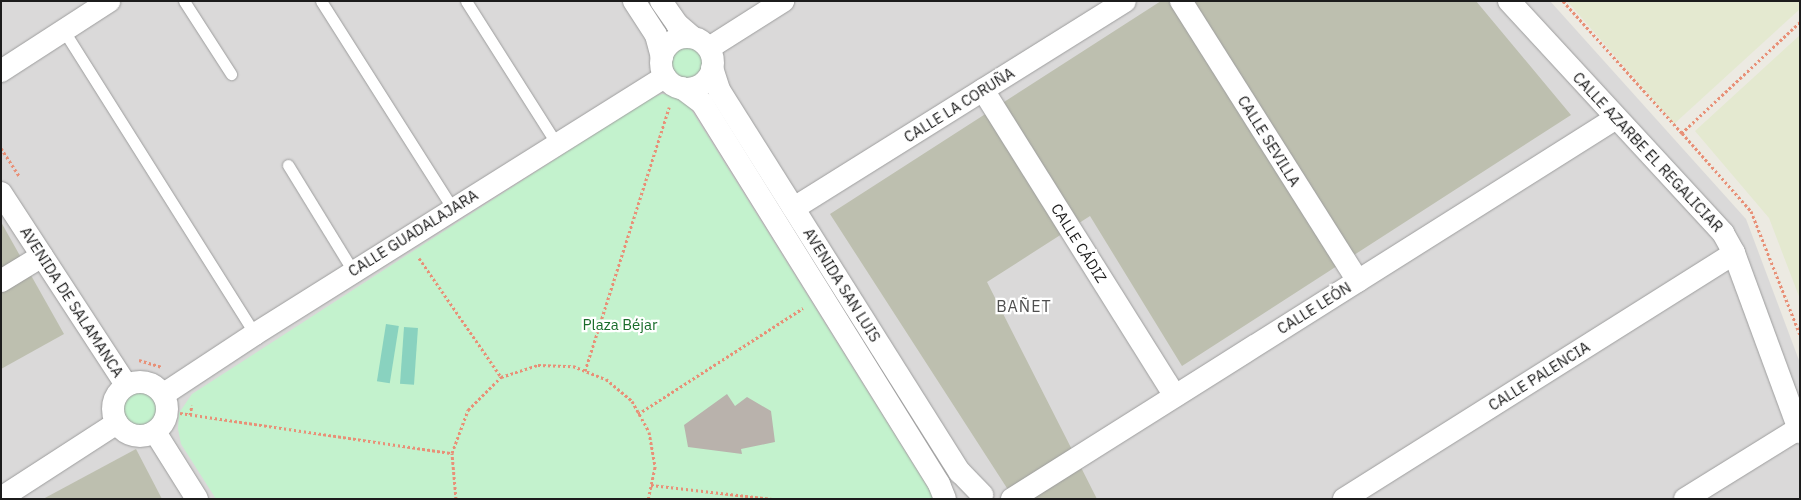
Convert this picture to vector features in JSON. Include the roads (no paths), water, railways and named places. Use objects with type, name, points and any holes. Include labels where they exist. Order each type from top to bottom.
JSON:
[{"type":"street","points":[[1,71],[109,1]]},
{"type":"street","points":[[634,1],[656,35],[671,77]]},
{"type":"street","name":"AVENIDA SAN LUIS","points":[[661,1],[677,24],[704,51],[718,90],[960,472],[979,498]]},
{"type":"street","points":[[704,51],[783,1]]},
{"type":"street","name":"CALLE LA CORUÑA","points":[[794,208],[1125,1]]},
{"type":"street","name":"CALLE SEVILLA","points":[[1181,1],[1358,281]]},
{"type":"street","name":"CALLE AZARBE EL REGALICIAR","points":[[1509,1],[1723,233],[1734,253],[1799,430]]},
{"type":"street","points":[[671,77],[673,41],[704,51]]},
{"type":"street","points":[[671,77],[702,84],[704,51]]},
{"type":"street","name":"CALLE GUADALAJARA","points":[[166,402],[254,334],[556,143],[671,77]]},
{"type":"street","name":"AVENIDA SAN LUIS","points":[[671,77],[702,103],[940,484],[945,499]]},
{"type":"street","name":"CALLE CÁDIZ","points":[[984,90],[1175,396]]},
{"type":"street","name":"CALLE LEÓN","points":[[1012,499],[1616,118]]},
{"type":"street","name":"AVENIDA DE SALAMANCA","points":[[1,193],[126,386]]},
{"type":"street","name":"CALLE PALENCIA","points":[[1344,499],[1734,253]]},
{"type":"street","points":[[1,282],[42,256]]},
{"type":"street","points":[[147,382],[166,402],[163,425],[155,432],[134,436],[117,423],[114,402],[126,386],[147,382]]},
{"type":"street","points":[[1,498],[117,423]]},
{"type":"street","points":[[1685,499],[1799,430]]},
{"type":"street","points":[[155,432],[197,499]]},
{"type":"lane","points":[[184,1],[231,74]]},
{"type":"lane","points":[[321,1],[453,208]]},
{"type":"lane","points":[[466,1],[556,143]]},
{"type":"lane","points":[[64,31],[254,334]]},
{"type":"lane","points":[[288,165],[353,271]]},
{"type":"district","name":"BAÑET","points":[[1024,306]]},
{"type":"park label","name":"Plaza Béjar","points":[[620,325]]}]
